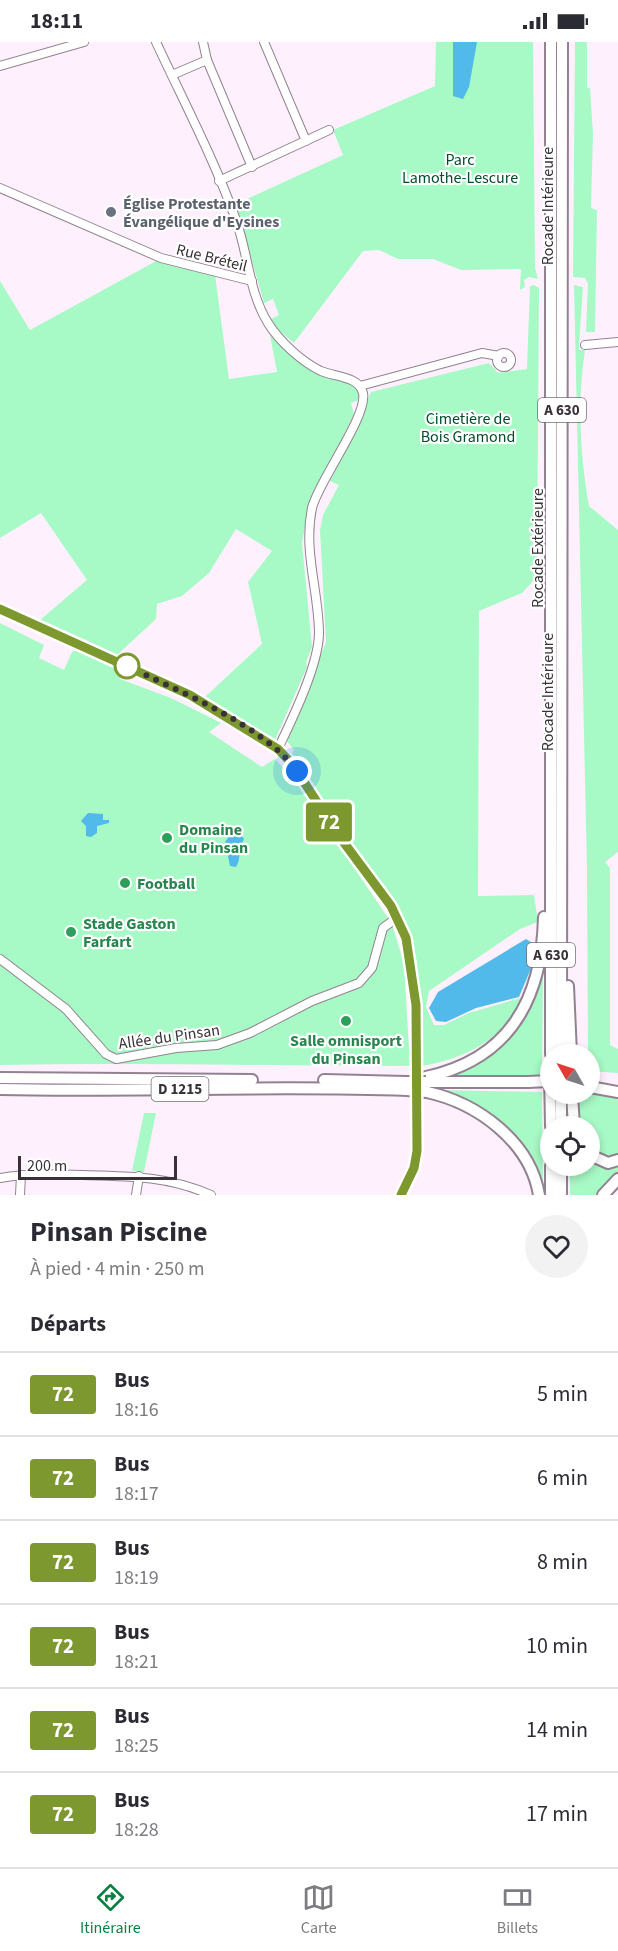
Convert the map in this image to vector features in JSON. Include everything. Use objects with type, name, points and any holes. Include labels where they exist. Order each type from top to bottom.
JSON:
[{"type":"highway","name":"Rocade Extérieure","points":[[551,42],[551,1044]]},
{"type":"highway","name":"Rocade Intérieure","points":[[561,1044],[562,42]]},
{"type":"highway","name":"D 1215","points":[[426,1084],[470,1062],[499,1041],[524,1011],[537,979],[542,956],[545,870],[551,856]]},
{"type":"highway","points":[[561,953],[567,975],[570,1044]]},
{"type":"highway","name":"D 1215","points":[[0,1078],[361,1084],[540,1083]]},
{"type":"highway","points":[[600,1082],[618,1084]]},
{"type":"highway","name":"D 1215","points":[[0,1089],[89,1091],[361,1084]]},
{"type":"highway","points":[[426,1084],[496,1126],[525,1159],[539,1195]]},
{"type":"highway","points":[[528,1084],[540,1086]]},
{"type":"highway","points":[[600,1089],[618,1092]]},
{"type":"highway","points":[[600,1159],[609,1163],[618,1160]]},
{"type":"highway","points":[[551,1176],[551,1195]]},
{"type":"highway","points":[[561,1176],[561,1195]]},
{"type":"highway","points":[[603,1195],[618,1179]]},
{"type":"street","points":[[0,66],[84,42]]},
{"type":"street","points":[[156,42],[240,232],[252,281],[265,318],[278,337],[317,369],[355,381],[360,386],[362,403],[312,509],[310,561],[319,638],[309,673],[278,749]]},
{"type":"street","points":[[203,42],[207,60],[252,167]]},
{"type":"street","points":[[264,42],[306,141]]},
{"type":"street","points":[[172,75],[207,60]]},
{"type":"street","points":[[219,181],[329,130]]},
{"type":"street","name":"Rue Bréteil","points":[[0,188],[161,258],[252,281]]},
{"type":"street","points":[[585,345],[618,342]]},
{"type":"street","points":[[360,386],[482,353],[499,356]]},
{"type":"street","points":[[0,609],[190,695],[278,749],[297,771],[330,824],[398,917],[412,961],[417,1043],[417,1151],[414,1168],[401,1195]]},
{"type":"street","name":"Allée du Pinsan","points":[[0,958],[66,1009],[106,1054],[116,1059],[176,1048],[217,1045],[250,1033],[312,1001],[359,982],[372,968],[383,928],[398,917]]},
{"type":"street","points":[[20,1195],[21,1175]]},
{"type":"street","points":[[0,1178],[21,1175],[139,1176],[187,1185],[211,1195]]},
{"type":"street","points":[[136,1195],[139,1176]]},
{"type":"green space","name":"Parc Lamothe-Lescure","points":[[436,42],[533,42],[535,268],[538,279],[529,277],[524,280],[525,287],[520,290],[521,269],[461,270],[433,259],[398,259],[379,250],[363,251],[294,343],[278,330],[271,319],[279,315],[273,299],[264,303],[236,204],[343,155],[333,130],[435,86]]},
{"type":"green space","points":[[575,42],[587,42],[587,88],[590,88],[593,134],[591,208],[597,210],[595,332],[586,332],[588,284],[585,278],[573,277]]},
{"type":"green space","points":[[158,260],[215,275],[229,379],[277,372],[270,335],[317,374],[351,384],[358,391],[359,400],[351,403],[354,414],[308,510],[302,543],[312,647],[306,662],[307,667],[275,740],[271,740],[205,697],[262,644],[248,582],[272,551],[236,529],[209,573],[182,596],[157,604],[156,619],[117,655],[40,620],[87,580],[41,513],[0,538],[0,281],[30,330]]},
{"type":"green space","name":"Cimetière de Bois Gramond","points":[[534,285],[539,288],[537,577],[522,593],[479,611],[478,896],[534,895],[538,922],[520,929],[429,991],[426,1007],[434,1025],[444,1025],[469,1013],[520,998],[506,1025],[481,1045],[451,1059],[421,1066],[419,982],[414,949],[406,922],[389,893],[325,805],[286,740],[326,642],[320,530],[323,515],[339,485],[330,481],[353,436],[371,392],[489,363],[498,373],[527,369],[530,286]]},
{"type":"green space","points":[[574,285],[583,287],[579,350],[585,350],[581,389],[581,428],[583,468],[589,506],[618,530],[618,852],[605,862],[610,868],[610,1045],[618,1049],[618,1073],[600,1072],[600,1044],[588,1044],[587,870]]},
{"type":"green space","name":"Domaine du Pinsan","points":[[0,623],[44,645],[39,658],[64,670],[72,652],[77,649],[118,670],[120,679],[171,698],[221,723],[209,732],[262,767],[275,759],[299,786],[392,924],[404,964],[410,1066],[0,1065]]},
{"type":"green space","points":[[543,971],[540,1077],[442,1078],[472,1066],[496,1048],[525,1012]]},
{"type":"green space","points":[[438,1090],[540,1092],[542,1116],[540,1116],[540,1176],[543,1176],[543,1191],[495,1118],[474,1105]]},
{"type":"green space","points":[[600,1093],[618,1096],[618,1156],[606,1157],[600,1154],[600,1116],[578,1116],[578,1104],[600,1104]]},
{"type":"green space","points":[[144,1113],[156,1113],[144,1172],[132,1171]]},
{"type":"green space","points":[[600,1161],[618,1165],[618,1174],[599,1195],[570,1195],[570,1176],[600,1176]]},
{"type":"water","points":[[453,42],[477,42],[469,87],[463,99],[453,96]]},
{"type":"water","points":[[88,813],[103,814],[103,820],[109,820],[109,823],[97,826],[97,833],[91,837],[86,836],[86,826],[81,821]]},
{"type":"water","points":[[233,831],[238,831],[244,839],[236,867],[230,866],[225,842]]},
{"type":"water","points":[[526,939],[534,944],[535,959],[519,997],[476,1008],[446,1022],[436,1021],[429,1008],[438,992]]},
{"type":"bus line","name":"72","points":[[0,609],[190,695],[278,749],[297,771],[330,824],[391,906],[398,917],[412,961],[416,1005],[417,1151],[414,1168],[401,1195]]},
{"type":"place","name":"Église Protestante Évangélique d'Eysines","points":[[111,212]]},
{"type":"place","name":"Domaine du Pinsan","points":[[167,838]]},
{"type":"place","name":"Football","points":[[125,883]]},
{"type":"place","name":"Stade Gaston Farfart","points":[[71,932]]},
{"type":"place","name":"Salle omnisport du Pinsan","points":[[346,1021]]},
{"type":"route","points":[[127,666],[190,695],[228,717],[278,749],[297,771]]}]
